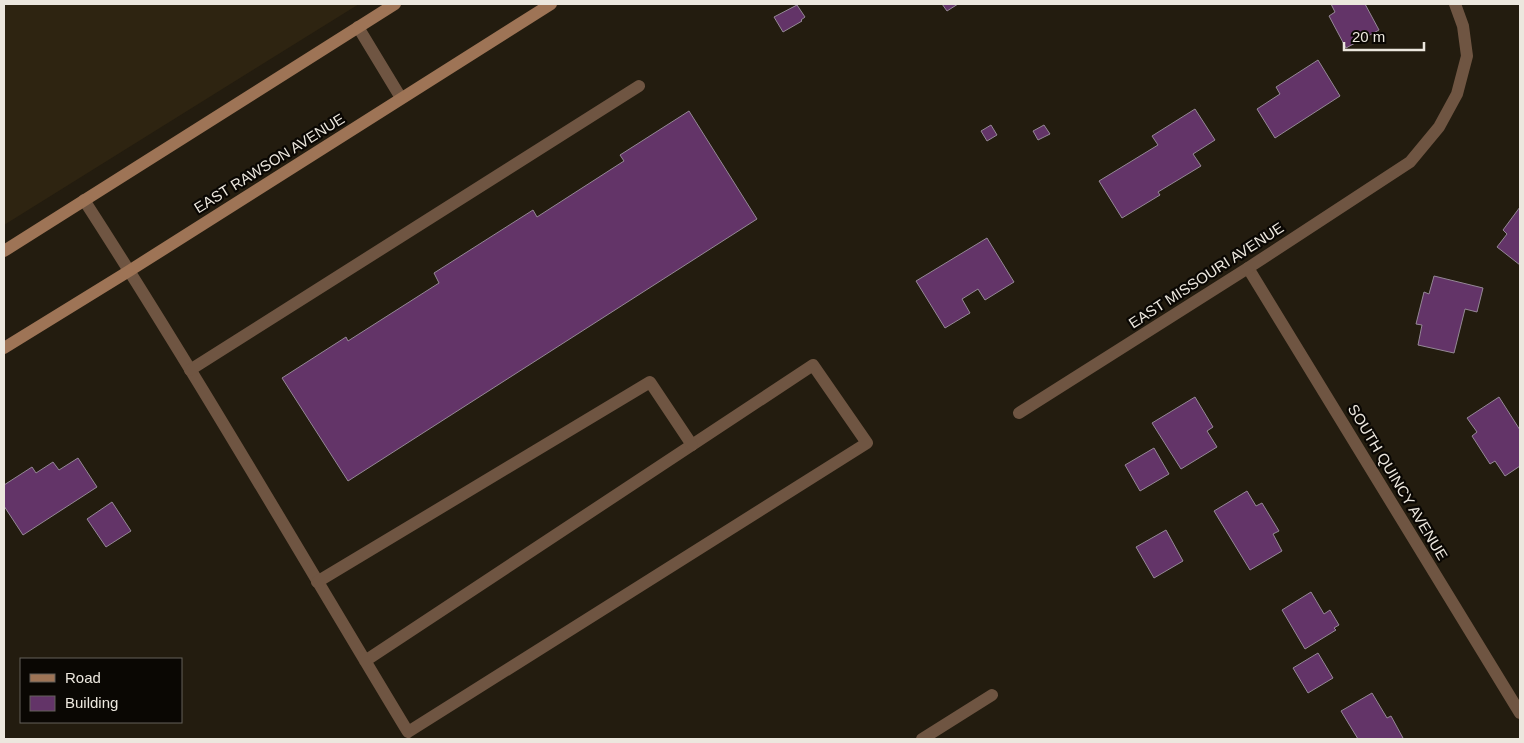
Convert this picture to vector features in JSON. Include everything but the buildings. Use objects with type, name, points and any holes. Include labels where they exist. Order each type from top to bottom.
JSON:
[{"type":"main road","points":[[4,251],[395,4]]},
{"type":"main road","name":"EAST RAWSON AVENUE","points":[[4,348],[551,4]]},
{"type":"street","name":"EAST MISSOURI AVENUE","points":[[1019,413],[1248,268],[1410,162],[1439,127],[1457,94],[1467,56],[1463,26],[1455,4]]},
{"type":"street","points":[[358,27],[401,98]]},
{"type":"street","points":[[190,370],[640,86]]},
{"type":"street","points":[[84,200],[190,370],[410,736],[866,443],[814,365],[365,661]]},
{"type":"street","name":"SOUTH QUINCY AVENUE","points":[[1248,268],[1520,713]]},
{"type":"street","points":[[317,582],[650,382],[692,446]]},
{"type":"street","points":[[922,739],[992,695]]},
{"type":"shaded area","points":[[4,4],[359,4],[4,225]]}]
